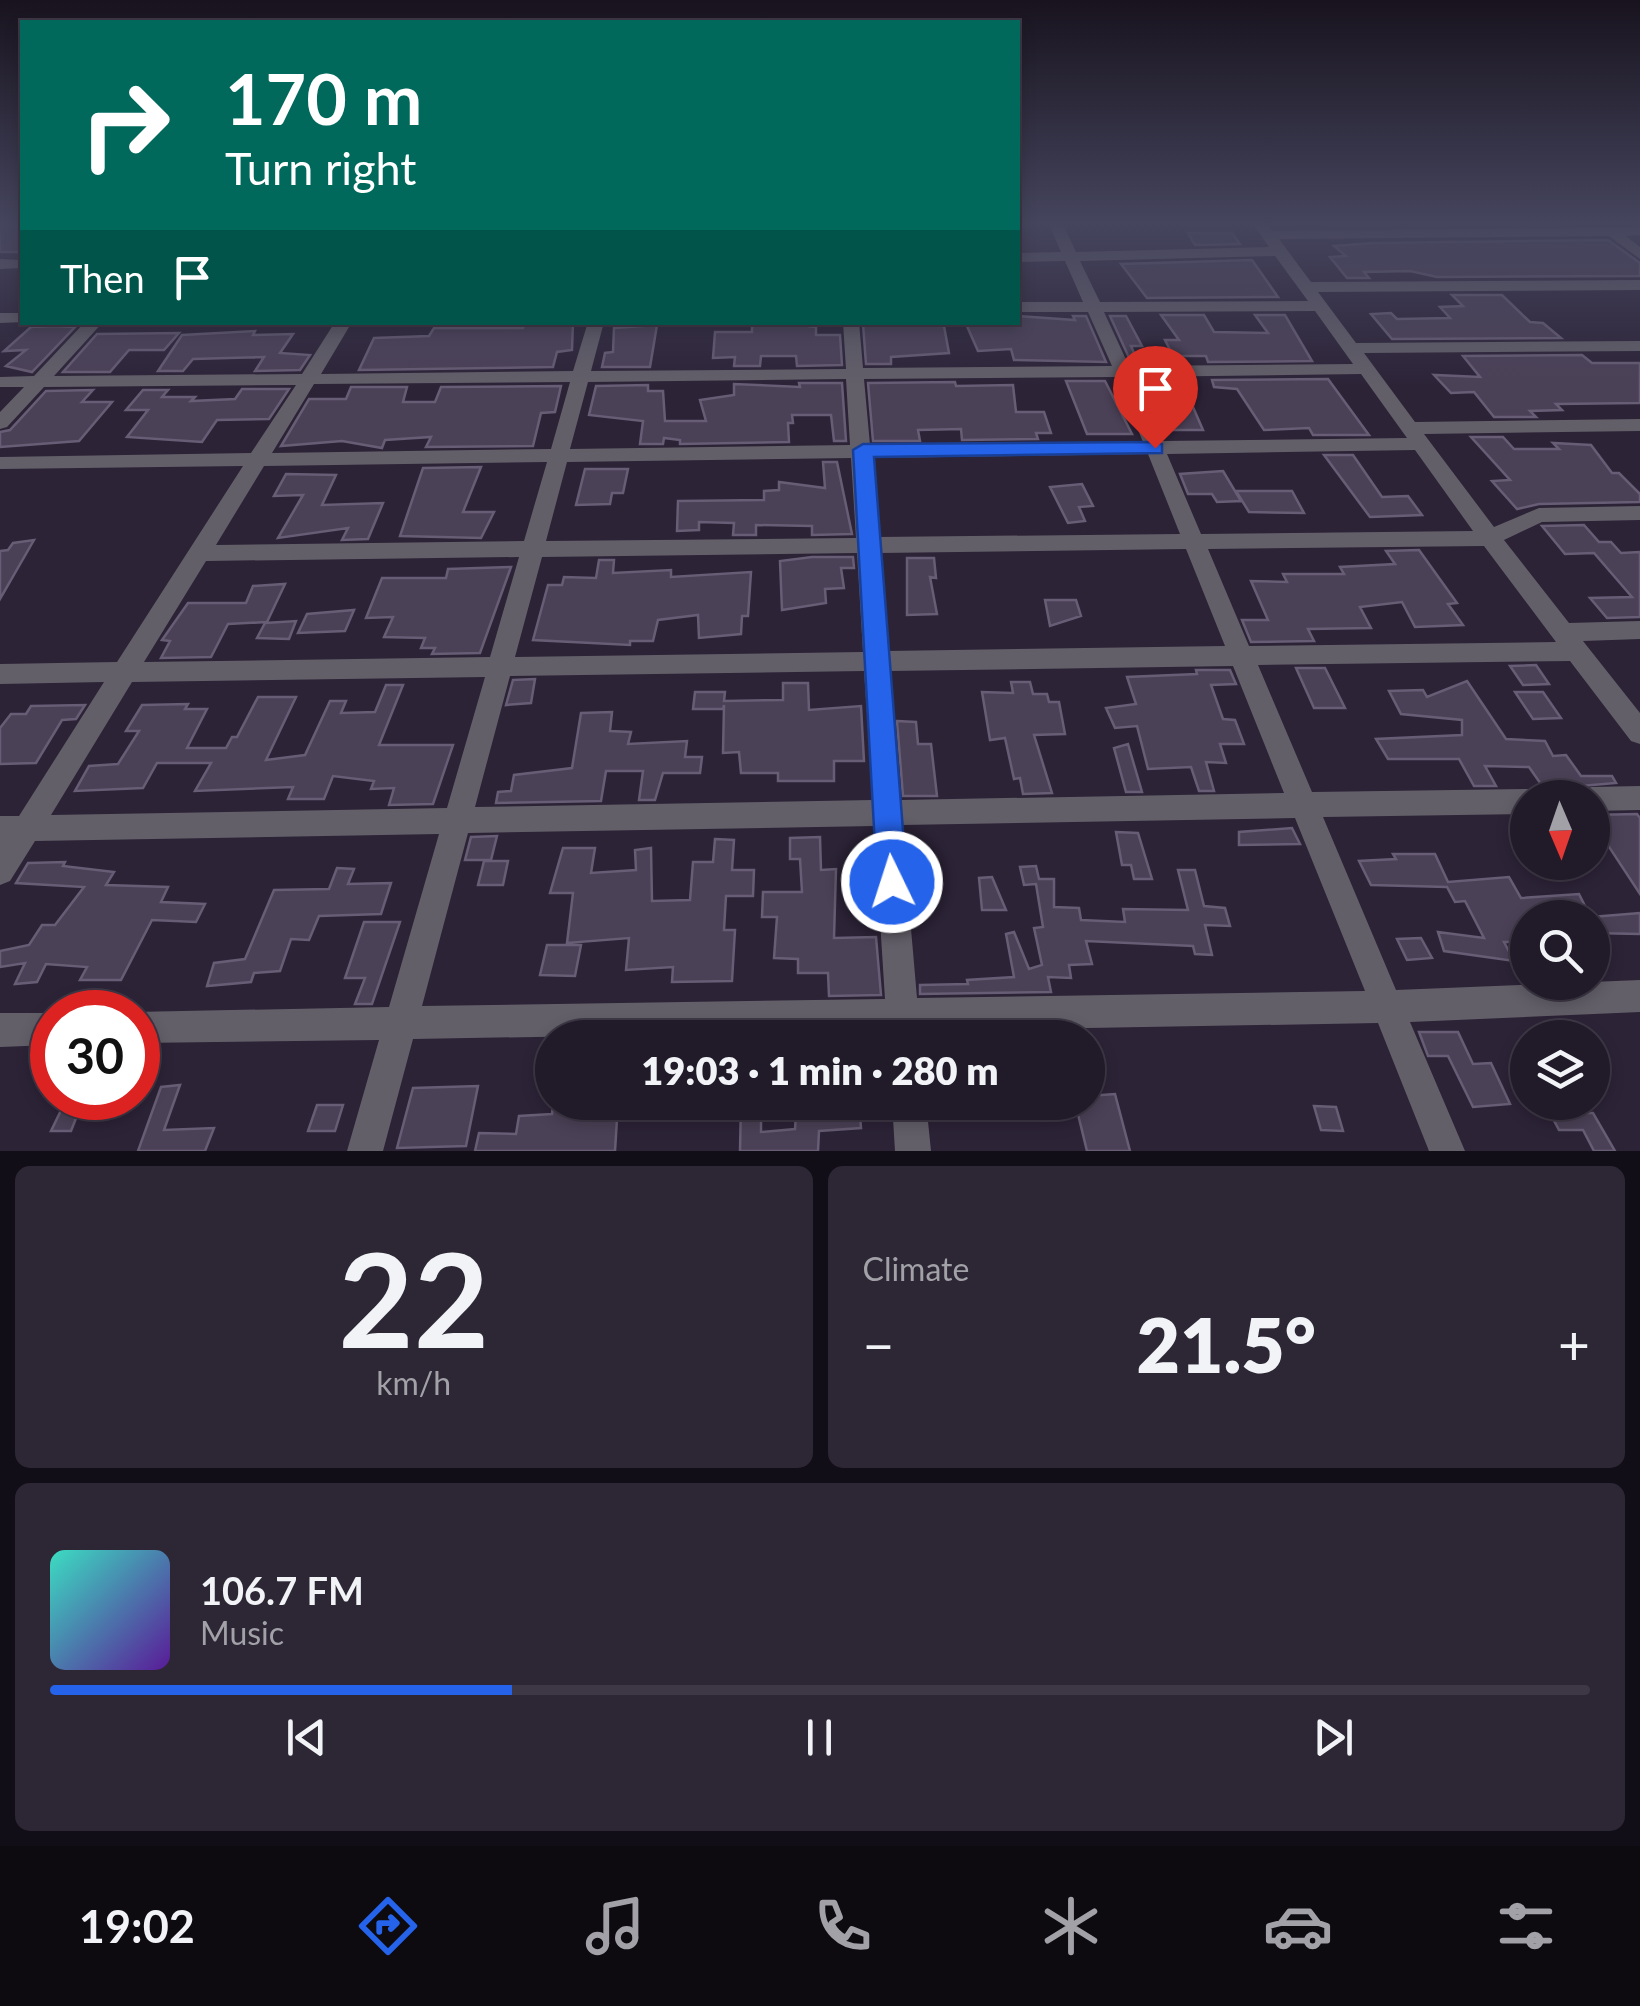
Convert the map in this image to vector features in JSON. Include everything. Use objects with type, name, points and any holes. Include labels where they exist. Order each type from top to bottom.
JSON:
[{"type":"street","points":[[1081,278],[1124,371],[1238,655],[1447,1151]]},
{"type":"street","points":[[1299,278],[1490,538],[1640,733]]},
{"type":"street","points":[[1306,287],[1640,285]]},
{"type":"street","points":[[1020,307],[1320,306]]},
{"type":"street","points":[[0,423],[91,325]]},
{"type":"street","points":[[0,871],[14,829],[126,672],[342,325]]},
{"type":"street","points":[[365,1151],[595,325]]},
{"type":"street","points":[[851,325],[903,1020]]},
{"type":"street","points":[[1350,348],[1640,346]]},
{"type":"street","points":[[0,382],[1364,369]]},
{"type":"street","points":[[0,462],[1155,448],[1640,425]]},
{"type":"street","points":[[202,553],[1490,538],[1539,514],[1640,513]]},
{"type":"street","points":[[0,674],[1238,655],[1570,642],[1640,630]]},
{"type":"street","points":[[1610,799],[1640,798]]},
{"type":"street","points":[[14,829],[887,816],[1510,801]]},
{"type":"street","points":[[1073,1020],[1640,996]]},
{"type":"street","points":[[160,1027],[535,1023]]},
{"type":"street","points":[[0,1030],[30,1029]]},
{"type":"street","points":[[910,1120],[913,1151]]},
{"type":"building","points":[[1131,278],[1264,278],[1278,297],[1147,298]]},
{"type":"building","points":[[1452,295],[1502,295],[1530,322],[1543,323],[1561,338],[1392,339],[1371,314],[1391,313],[1397,319],[1450,318],[1440,307],[1463,306]]},
{"type":"building","points":[[1161,315],[1204,315],[1214,332],[1268,333],[1255,315],[1285,315],[1312,361],[1208,362],[1206,356],[1173,356],[1165,340],[1179,340]]},
{"type":"building","points":[[1020,316],[1075,320],[1073,316],[1086,316],[1106,362],[1014,360],[1011,349],[978,351],[966,325],[1020,325]]},
{"type":"building","points":[[1110,316],[1126,316],[1142,346],[1131,346],[1138,362],[1131,362]]},
{"type":"building","points":[[573,325],[572,350],[557,352],[553,367],[359,370],[374,338],[429,336],[434,328]]},
{"type":"building","points":[[657,325],[650,367],[602,367],[605,353],[613,352],[614,328]]},
{"type":"building","points":[[801,325],[816,327],[816,335],[840,335],[842,365],[797,366],[796,356],[761,356],[760,366],[734,366],[735,357],[713,358],[715,332],[752,332],[752,326]]},
{"type":"building","points":[[863,325],[944,326],[949,353],[891,357],[891,364],[866,364]]},
{"type":"building","points":[[31,327],[75,327],[32,372],[6,366],[26,350],[4,351]]},
{"type":"building","points":[[255,331],[253,335],[293,334],[280,353],[310,355],[300,370],[255,371],[264,357],[193,359],[183,371],[158,371],[182,335]]},
{"type":"building","points":[[179,333],[164,350],[129,350],[110,372],[63,372],[97,334]]},
{"type":"building","points":[[1582,355],[1592,363],[1640,363],[1640,403],[1556,404],[1562,410],[1530,411],[1536,417],[1494,417],[1474,392],[1451,393],[1434,375],[1480,377],[1463,356]]},
{"type":"building","points":[[1328,379],[1369,435],[1313,435],[1309,428],[1264,430],[1237,389],[1214,387],[1212,380]]},
{"type":"building","points":[[1178,380],[1203,430],[1169,430],[1145,381]]},
{"type":"building","points":[[1066,381],[1105,381],[1132,434],[1087,434]]},
{"type":"building","points":[[955,382],[956,386],[1013,385],[1016,412],[1044,412],[1051,433],[1036,433],[1038,439],[962,440],[961,429],[918,430],[920,441],[873,441],[868,383]]},
{"type":"building","points":[[799,383],[842,383],[846,441],[834,441],[831,415],[792,415],[793,423],[788,423],[789,442],[680,444],[680,440],[664,438],[663,444],[640,444],[643,421],[589,415],[596,386],[648,385],[648,391],[663,391],[665,421],[706,421],[700,400],[734,395],[734,384],[800,387]]},
{"type":"building","points":[[561,386],[555,412],[541,413],[533,446],[426,447],[431,437],[385,440],[382,448],[342,441],[281,446],[309,399],[346,399],[351,387],[407,387],[403,402],[435,402],[441,387]]},
{"type":"building","points":[[242,389],[289,389],[269,419],[217,420],[202,442],[127,437],[148,410],[126,410],[143,390],[168,390],[162,397],[195,397],[191,401],[235,399]]},
{"type":"building","points":[[93,390],[82,402],[112,402],[79,441],[0,447],[0,432],[10,430],[46,391]]},
{"type":"building","points":[[1471,437],[1503,437],[1514,449],[1559,449],[1553,443],[1591,445],[1612,473],[1619,473],[1640,494],[1640,502],[1539,504],[1517,509],[1492,481],[1510,480]]},
{"type":"building","points":[[1324,455],[1353,455],[1382,497],[1408,496],[1422,515],[1370,517]]},
{"type":"building","points":[[823,462],[837,462],[852,534],[812,535],[812,526],[756,525],[756,535],[733,535],[734,523],[699,522],[699,530],[677,531],[678,501],[764,500],[764,491],[779,490],[779,482],[825,488]]},
{"type":"building","points":[[481,467],[463,512],[494,512],[481,538],[400,536],[423,468]]},
{"type":"building","points":[[585,469],[628,469],[623,493],[612,493],[610,504],[576,505]]},
{"type":"building","points":[[1223,471],[1241,501],[1217,502],[1212,494],[1188,494],[1180,474]]},
{"type":"building","points":[[286,474],[336,475],[322,505],[383,503],[368,539],[342,540],[348,528],[278,538],[303,495],[274,496]]},
{"type":"building","points":[[1082,484],[1093,506],[1079,507],[1085,521],[1068,523],[1050,487]]},
{"type":"building","points":[[1236,491],[1292,491],[1304,513],[1249,512]]},
{"type":"building","points":[[1584,525],[1599,542],[1611,542],[1621,553],[1640,552],[1640,617],[1607,618],[1590,598],[1632,597],[1594,553],[1565,554],[1542,526]]},
{"type":"building","points":[[34,540],[0,599],[0,551],[8,550],[13,543]]},
{"type":"building","points":[[1419,550],[1457,603],[1448,604],[1463,625],[1415,627],[1402,602],[1360,607],[1371,628],[1308,629],[1314,641],[1251,642],[1242,620],[1268,620],[1251,581],[1287,582],[1283,574],[1344,574],[1340,567],[1395,564],[1386,551]]},
{"type":"building","points":[[853,557],[854,568],[841,568],[844,588],[825,589],[826,603],[782,610],[780,561]]},
{"type":"building","points":[[907,558],[934,558],[936,578],[930,577],[937,614],[907,615]]},
{"type":"building","points":[[599,560],[614,560],[613,573],[671,570],[671,577],[751,572],[748,616],[742,616],[741,634],[699,638],[698,615],[658,620],[653,641],[630,641],[630,645],[533,640],[548,585],[562,585],[564,577],[596,578]]},
{"type":"building","points":[[511,567],[480,653],[432,654],[435,648],[421,648],[425,638],[384,637],[393,617],[366,618],[382,578],[446,578],[448,569]]},
{"type":"building","points":[[285,584],[267,622],[228,624],[211,657],[161,658],[170,641],[162,640],[188,603],[246,603],[253,586]]},
{"type":"building","points":[[1045,600],[1076,600],[1081,616],[1050,626]]},
{"type":"building","points":[[354,610],[345,631],[298,633],[307,614]]},
{"type":"building","points":[[296,621],[289,639],[257,638],[265,623]]},
{"type":"building","points":[[1536,665],[1549,684],[1523,685],[1510,666]]},
{"type":"building","points":[[1296,668],[1325,668],[1345,708],[1314,708]]},
{"type":"building","points":[[1196,670],[1230,670],[1236,684],[1211,685],[1223,719],[1235,720],[1244,744],[1220,744],[1226,763],[1206,762],[1214,791],[1199,791],[1191,767],[1148,769],[1137,726],[1115,728],[1106,708],[1136,704],[1127,677],[1197,674]]},
{"type":"building","points":[[535,679],[531,703],[506,705],[513,680]]},
{"type":"building","points":[[1467,681],[1506,739],[1545,741],[1553,756],[1566,755],[1581,776],[1612,776],[1616,783],[1538,780],[1529,767],[1485,766],[1496,786],[1474,786],[1459,759],[1388,759],[1376,739],[1462,735],[1462,720],[1401,714],[1389,691],[1423,690],[1427,697]]},
{"type":"building","points":[[1011,682],[1030,682],[1033,694],[1047,694],[1049,702],[1059,702],[1065,734],[1034,735],[1052,793],[1023,794],[1020,778],[1014,779],[1005,738],[990,740],[982,692],[1013,693]]},
{"type":"building","points":[[783,683],[808,683],[809,710],[861,706],[864,761],[834,761],[834,781],[778,781],[778,773],[741,773],[739,752],[723,753],[724,705],[723,709],[693,709],[695,692],[725,692],[724,701],[783,700]]},
{"type":"building","points":[[386,685],[403,685],[379,745],[453,745],[433,804],[389,805],[394,788],[371,789],[374,781],[333,776],[324,799],[288,799],[293,787],[195,791],[211,763],[157,763],[143,788],[75,791],[89,766],[118,764],[139,731],[126,731],[142,705],[188,704],[185,709],[207,709],[187,748],[226,748],[232,737],[237,737],[258,697],[296,697],[266,760],[305,755],[330,701],[346,701],[341,713],[375,712]]},
{"type":"building","points":[[1515,692],[1543,692],[1561,718],[1533,719]]},
{"type":"building","points":[[85,705],[76,719],[62,720],[36,763],[0,764],[0,728],[11,714],[26,714],[31,706]]},
{"type":"building","points":[[612,712],[610,731],[631,732],[628,744],[687,741],[685,757],[702,757],[700,773],[663,773],[655,800],[639,800],[643,771],[606,771],[601,801],[496,803],[498,792],[511,791],[514,775],[572,768],[581,713]]},
{"type":"building","points":[[897,721],[916,722],[918,744],[931,744],[937,796],[903,796]]},
{"type":"building","points":[[1128,744],[1142,792],[1126,792],[1114,748]]},
{"type":"building","points":[[1637,814],[1640,818],[1640,894],[1610,848],[1610,815]]},
{"type":"building","points":[[1292,828],[1300,844],[1239,845],[1239,832]]},
{"type":"building","points":[[1116,832],[1138,833],[1152,879],[1134,879],[1131,865],[1122,865]]},
{"type":"building","points":[[497,836],[491,860],[465,860],[471,837]]},
{"type":"building","points":[[820,837],[821,870],[836,869],[834,938],[876,937],[881,995],[829,996],[828,973],[798,973],[798,959],[774,958],[777,917],[762,917],[763,892],[802,892],[800,859],[790,859],[790,838]]},
{"type":"building","points":[[715,839],[734,840],[732,870],[754,870],[753,896],[726,896],[724,930],[735,930],[732,981],[672,982],[673,967],[626,970],[629,938],[567,943],[573,893],[550,893],[563,848],[595,848],[591,873],[636,870],[635,850],[651,848],[652,901],[690,900],[693,862],[713,862]]},
{"type":"building","points":[[1393,854],[1435,854],[1448,882],[1509,877],[1521,898],[1579,894],[1582,900],[1510,900],[1510,942],[1504,942],[1510,960],[1444,951],[1438,932],[1484,938],[1465,901],[1455,902],[1447,887],[1371,885],[1359,861],[1396,859]]},
{"type":"building","points":[[484,861],[508,861],[503,885],[478,885]]},
{"type":"building","points":[[65,862],[63,866],[114,872],[106,885],[168,887],[161,902],[205,904],[196,922],[152,920],[121,980],[80,980],[87,967],[46,964],[37,982],[15,984],[25,963],[0,967],[0,951],[29,945],[42,925],[55,925],[84,887],[16,883],[28,863]]},
{"type":"building","points":[[1036,866],[1039,879],[1054,879],[1054,907],[1079,908],[1081,920],[1125,922],[1123,909],[1188,910],[1178,870],[1195,870],[1204,906],[1225,908],[1230,926],[1205,925],[1212,955],[1195,954],[1193,946],[1086,941],[1092,964],[1069,965],[1071,978],[1048,977],[1051,992],[920,994],[920,985],[968,984],[967,980],[1014,977],[1006,934],[1014,932],[1029,969],[1042,965],[1034,928],[1043,927],[1036,884],[1024,885],[1020,867]]},
{"type":"building","points":[[337,868],[354,869],[348,884],[391,883],[381,914],[319,916],[309,940],[291,939],[280,971],[254,973],[251,982],[207,986],[214,963],[245,959],[274,890],[329,889]]},
{"type":"building","points":[[992,877],[1006,910],[982,910],[979,878]]},
{"type":"building","points":[[1640,913],[1640,934],[1610,933],[1610,916]]},
{"type":"building","points":[[364,922],[400,922],[372,1004],[355,1004],[365,978],[345,978]]},
{"type":"building","points":[[1421,938],[1432,958],[1407,960],[1397,939]]},
{"type":"building","points":[[547,945],[581,945],[575,976],[540,975]]},
{"type":"building","points":[[1419,1032],[1458,1032],[1473,1064],[1491,1063],[1510,1104],[1473,1107],[1448,1056],[1428,1056]]},
{"type":"building","points":[[180,1085],[164,1130],[214,1128],[205,1151],[138,1151],[149,1120],[160,1120],[161,1087]]},
{"type":"building","points":[[478,1086],[466,1146],[397,1148],[413,1088]]},
{"type":"building","points":[[1115,1094],[1130,1151],[1087,1151],[1079,1120],[1105,1120],[1105,1095]]},
{"type":"building","points":[[317,1105],[343,1105],[335,1131],[308,1131]]},
{"type":"building","points":[[1314,1106],[1336,1107],[1343,1131],[1321,1130]]},
{"type":"building","points":[[535,1115],[535,1120],[617,1120],[615,1151],[475,1151],[479,1133],[516,1134],[519,1116]]},
{"type":"building","points":[[56,1120],[75,1120],[71,1131],[51,1131]]},
{"type":"building","points":[[741,1120],[761,1120],[761,1132],[795,1129],[796,1120],[860,1120],[861,1128],[819,1131],[818,1151],[740,1151]]},
{"type":"building","points":[[1554,1120],[1597,1120],[1615,1151],[1594,1151],[1583,1130],[1559,1130]]},
{"type":"route","points":[[892,882],[863,450],[1155,448]]}]
